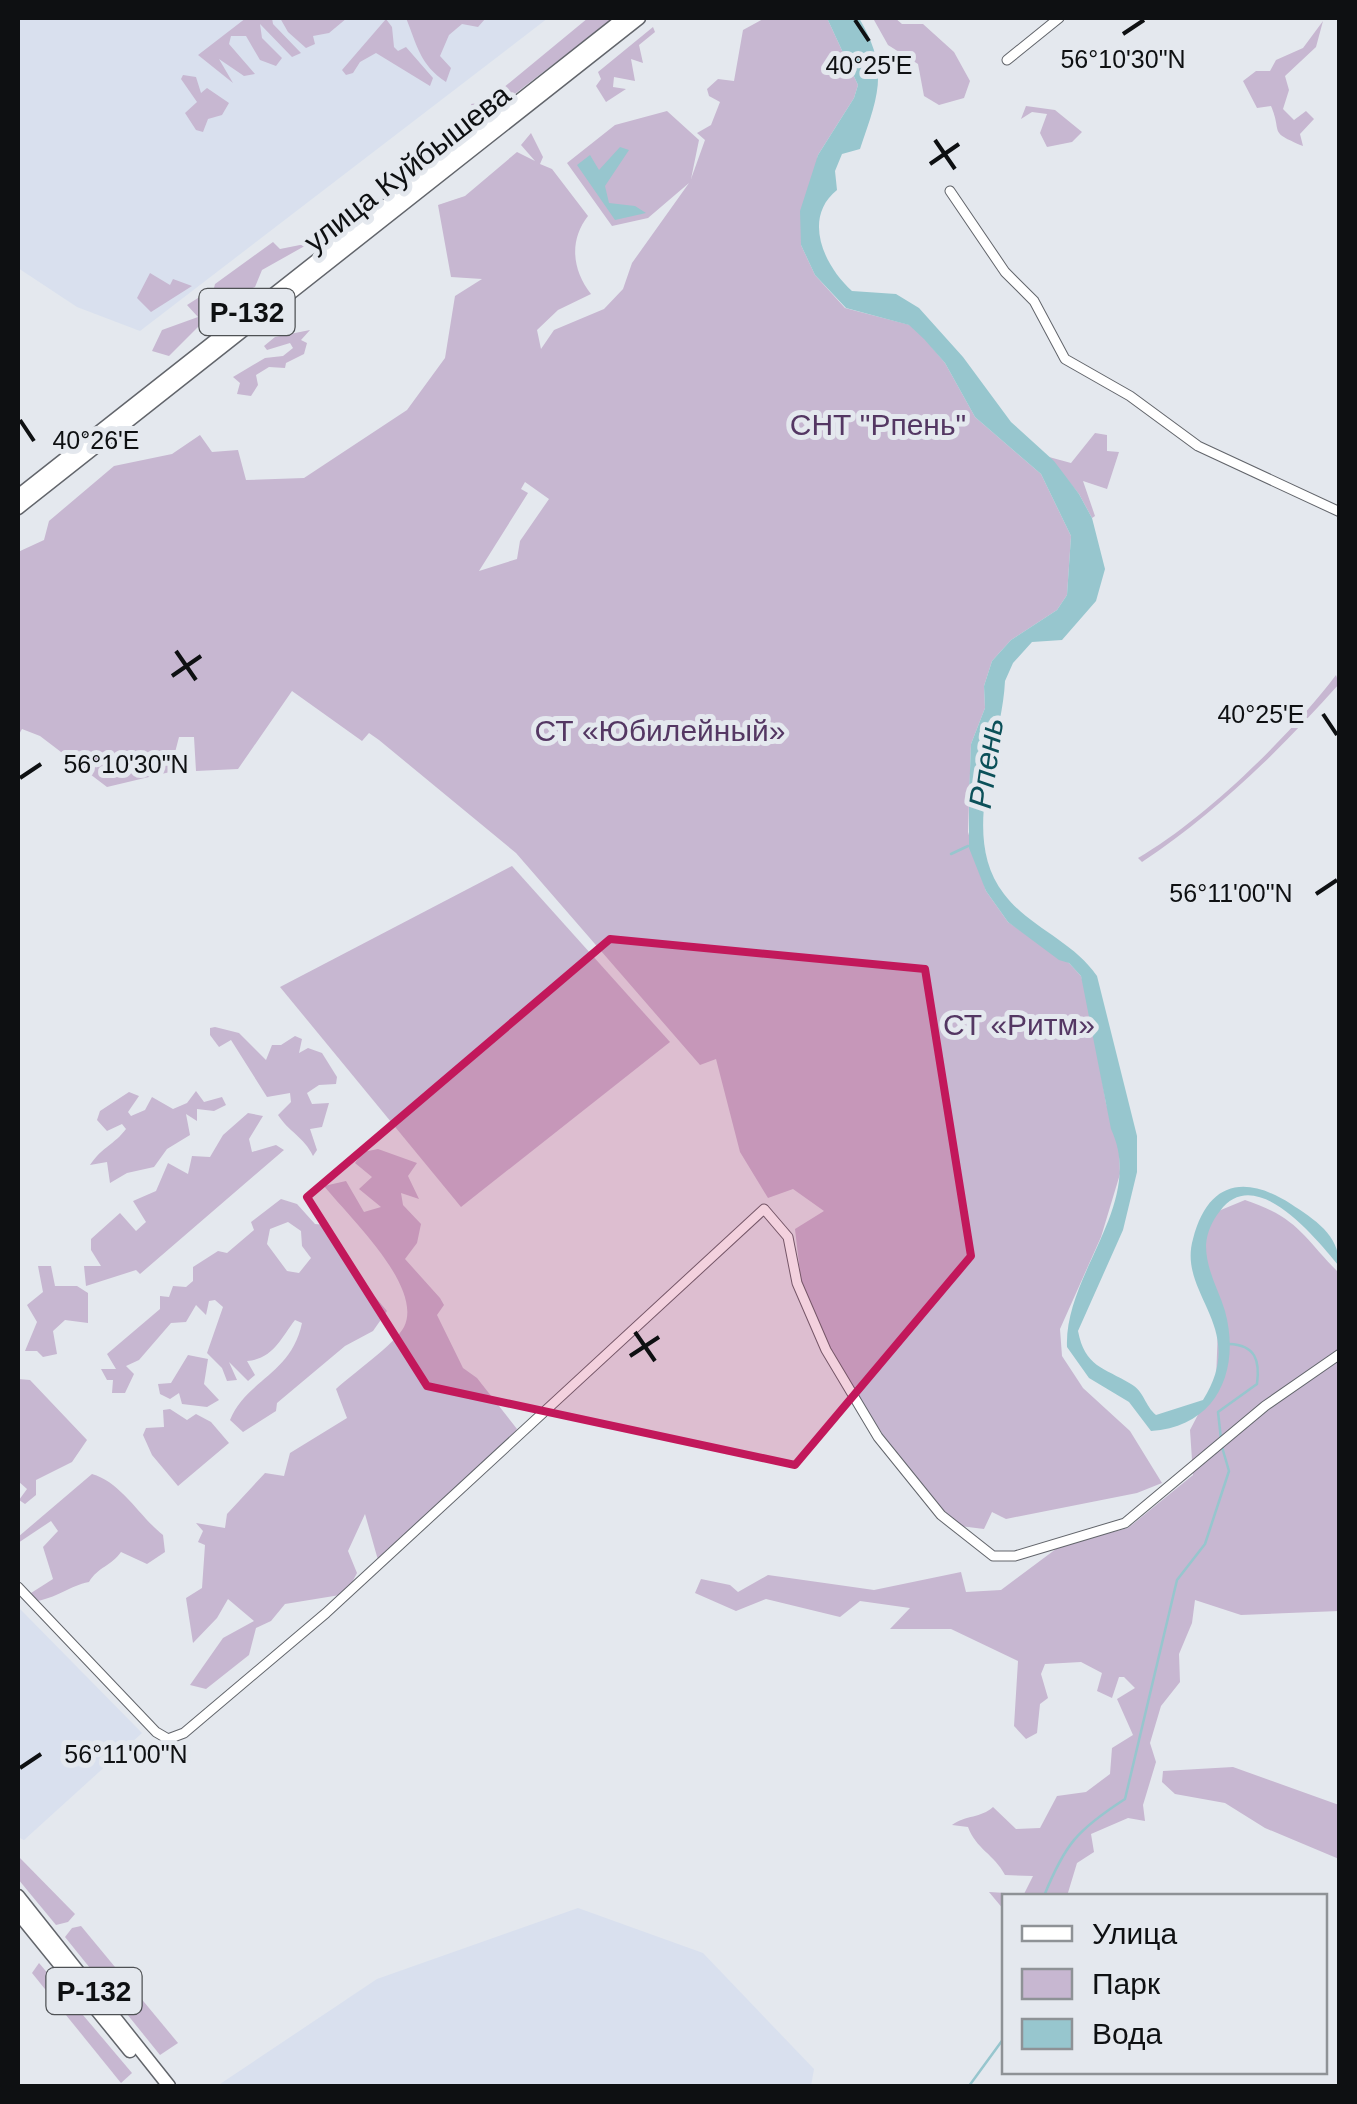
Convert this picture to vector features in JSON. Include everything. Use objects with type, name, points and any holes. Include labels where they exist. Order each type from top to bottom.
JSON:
[{"type":"highway","name":"улица Куйбышева","points":[[18,496],[624,18]]},
{"type":"highway","name":"улица Куйбышева","points":[[18,508],[639,18]]},
{"type":"highway","name":"Р-132","points":[[18,1896],[169,2086]]},
{"type":"highway","name":"Р-132","points":[[18,1913],[160,2086]]},
{"type":"street","points":[[1007,60],[1059,18]]},
{"type":"street","points":[[950,192],[1005,272],[1034,302],[1065,359],[1130,396],[1198,446],[1340,512]]},
{"type":"street","points":[[18,1587],[156,1732],[168,1739],[184,1733],[368,1574],[764,1209],[788,1237],[797,1283],[826,1350],[878,1437],[940,1514],[994,1556],[1015,1556],[1125,1523],[1266,1406],[1340,1354]]},
{"type":"highlighted area","points":[[610,939],[925,969],[971,1256],[795,1465],[427,1386],[307,1197]]},
{"type":"shaded area","points":[[18,18],[548,18],[140,331],[77,307],[18,268]]},
{"type":"shaded area","points":[[18,1607],[142,1733],[24,1840],[18,1837]]},
{"type":"shaded area","points":[[578,1908],[703,1953],[814,2069],[811,2086],[217,2086],[377,1979]]},
{"type":"green space","points":[[246,18],[272,18],[273,24],[301,53],[292,57],[260,24],[262,38],[282,58],[276,66],[260,60],[246,36],[231,36],[229,44],[255,74],[244,76],[219,59],[233,83],[198,55]]},
{"type":"green space","points":[[280,18],[347,18],[329,33],[313,36],[315,44],[306,48],[288,32]]},
{"type":"green space","points":[[406,18],[485,19],[478,27],[462,24],[449,35],[440,56],[451,68],[446,82],[425,61]]},
{"type":"green space","points":[[588,18],[614,18],[482,119],[476,116],[471,104],[486,102]]},
{"type":"green space","points":[[765,18],[827,18],[858,85],[818,155],[801,245],[815,275],[845,308],[910,325],[925,339],[945,363],[975,417],[1041,474],[1071,536],[1067,595],[1057,610],[1011,640],[992,661],[984,686],[985,708],[971,744],[968,832],[986,891],[1008,922],[1069,963],[1081,976],[1088,998],[1106,1103],[1119,1146],[1120,1174],[1101,1237],[1060,1329],[1062,1356],[1083,1388],[1130,1431],[1162,1483],[1137,1493],[1006,1519],[992,1512],[984,1529],[960,1526],[925,1492],[833,1356],[801,1281],[795,1229],[824,1211],[793,1189],[768,1198],[740,1152],[716,1059],[700,1065],[516,853],[379,740],[369,733],[362,741],[292,691],[238,769],[196,771],[194,737],[179,737],[170,772],[107,787],[40,736],[22,729],[18,736],[18,552],[44,540],[49,521],[114,466],[172,454],[200,435],[212,452],[238,450],[246,480],[304,478],[407,410],[445,358],[455,296],[482,279],[451,277],[438,205],[465,196],[517,152],[535,161],[521,145],[531,133],[543,157],[540,164],[552,169],[588,216],[578,235],[575,255],[591,294],[558,310],[537,330],[541,349],[554,330],[604,309],[623,289],[632,263],[689,183],[648,218],[612,226],[567,163],[615,125],[667,111],[699,140],[691,179],[705,140],[697,133],[711,125],[720,102],[709,96],[707,89],[718,79],[734,81],[743,30]],"holes":[[[525,482],[549,499],[520,541],[517,559],[479,571],[528,493],[521,489]]]},
{"type":"green space","points":[[386,19],[392,27],[394,47],[398,51],[406,47],[433,78],[430,86],[376,53],[360,62],[353,73],[346,75],[342,70]]},
{"type":"green space","points":[[874,20],[923,24],[954,52],[970,81],[964,98],[939,105],[924,96],[918,64],[888,45]]},
{"type":"green space","points":[[1323,21],[1316,47],[1285,76],[1289,90],[1283,109],[1294,120],[1306,111],[1314,119],[1300,134],[1303,146],[1280,134],[1271,106],[1257,108],[1243,81],[1256,71],[1270,71],[1276,60],[1303,48]]},
{"type":"green space","points":[[653,27],[655,32],[639,45],[643,63],[631,59],[635,81],[614,77],[613,87],[626,89],[606,102],[596,86],[601,79],[598,72]]},
{"type":"green space","points":[[183,75],[196,77],[201,93],[207,88],[229,103],[222,115],[208,119],[203,132],[196,130],[185,113],[197,102],[181,79]]},
{"type":"green space","points":[[1026,106],[1055,110],[1082,132],[1072,142],[1047,147],[1040,133],[1047,114],[1032,112],[1021,119]]},
{"type":"green space","points":[[273,242],[280,249],[310,243],[262,270],[255,287],[225,300],[169,356],[152,351],[162,330],[198,317],[187,305],[198,298],[211,300],[215,284]]},
{"type":"green space","points":[[150,273],[170,285],[173,279],[192,286],[151,312],[137,298]]},
{"type":"green space","points":[[310,330],[301,340],[307,343],[304,354],[286,363],[285,368],[269,367],[256,375],[258,385],[251,396],[237,394],[240,383],[233,377],[265,358],[283,356],[293,348],[290,343],[267,350],[264,346],[275,337]]},
{"type":"green space","points":[[1095,433],[1107,435],[1107,451],[1119,452],[1107,489],[1083,481],[1095,516],[1092,518],[1079,494],[1049,457],[1071,463]]},
{"type":"green space","points":[[1336,675],[1339,684],[1246,779],[1170,843],[1142,862],[1138,858],[1191,822],[1244,775],[1295,724]]},
{"type":"green space","points":[[512,866],[670,1042],[461,1207],[280,987]]},
{"type":"green space","points":[[210,1028],[239,1033],[266,1060],[272,1045],[281,1045],[295,1036],[302,1039],[299,1053],[308,1048],[322,1053],[337,1077],[336,1084],[319,1085],[307,1093],[312,1104],[329,1103],[322,1127],[310,1129],[317,1150],[313,1156],[278,1115],[291,1102],[290,1093],[267,1097],[231,1040],[219,1047],[210,1035]]},
{"type":"green space","points":[[196,1091],[204,1102],[222,1097],[226,1105],[214,1111],[197,1109],[197,1121],[186,1114],[190,1135],[167,1149],[154,1167],[127,1173],[110,1183],[107,1162],[90,1165],[126,1129],[122,1124],[107,1131],[97,1120],[100,1111],[129,1092],[139,1096],[128,1112],[131,1116],[145,1110],[152,1097],[173,1109],[187,1103]]},
{"type":"green space","points":[[248,1113],[263,1116],[249,1139],[252,1152],[276,1145],[284,1150],[140,1274],[136,1270],[86,1286],[84,1266],[101,1266],[91,1250],[91,1239],[120,1213],[136,1231],[146,1222],[133,1201],[156,1191],[168,1163],[188,1174],[192,1156],[210,1157],[223,1135]]},
{"type":"green space","points":[[378,1149],[417,1163],[408,1176],[419,1199],[401,1193],[403,1205],[421,1224],[417,1243],[405,1259],[444,1305],[437,1315],[463,1368],[477,1378],[517,1429],[506,1446],[378,1560],[365,1514],[348,1551],[357,1573],[346,1594],[285,1604],[271,1621],[256,1628],[249,1655],[206,1689],[190,1685],[223,1638],[254,1621],[228,1599],[217,1618],[193,1643],[186,1598],[202,1588],[205,1545],[198,1542],[203,1531],[196,1523],[225,1528],[227,1514],[265,1473],[284,1476],[290,1453],[347,1418],[336,1389],[404,1327],[407,1311],[394,1273],[324,1186],[346,1181],[364,1212],[381,1207],[359,1189],[372,1177],[355,1163],[363,1152]]},
{"type":"green space","points":[[281,1199],[297,1204],[315,1224],[326,1225],[342,1247],[338,1253],[387,1311],[373,1331],[345,1346],[277,1403],[276,1411],[243,1432],[230,1420],[247,1395],[288,1354],[302,1323],[295,1320],[270,1352],[247,1361],[255,1375],[248,1381],[229,1362],[237,1380],[227,1381],[222,1368],[207,1353],[223,1307],[215,1300],[209,1301],[206,1315],[196,1305],[186,1322],[171,1323],[139,1360],[126,1366],[134,1374],[125,1393],[112,1393],[113,1380],[107,1380],[101,1369],[116,1369],[107,1354],[160,1309],[160,1296],[169,1297],[173,1286],[186,1287],[193,1281],[193,1267],[218,1251],[227,1253],[254,1230],[251,1222]],"holes":[[[288,1222],[301,1231],[302,1246],[311,1258],[299,1273],[287,1271],[267,1244],[270,1229]]]},
{"type":"green space","points":[[1245,1200],[1263,1207],[1289,1221],[1339,1273],[1339,1611],[1241,1615],[1195,1600],[1192,1623],[1179,1654],[1180,1682],[1161,1706],[1150,1743],[1156,1762],[1143,1805],[1145,1821],[1128,1818],[1091,1834],[1094,1852],[1077,1863],[1068,1894],[1024,1894],[1033,1876],[1005,1875],[968,1827],[952,1825],[993,1807],[1016,1829],[1040,1828],[1057,1796],[1086,1792],[1110,1774],[1112,1748],[1133,1735],[1117,1699],[1135,1688],[1124,1677],[1119,1677],[1112,1698],[1097,1691],[1102,1673],[1081,1662],[1045,1664],[1041,1674],[1048,1698],[1040,1704],[1037,1733],[1026,1739],[1014,1726],[1018,1661],[951,1629],[890,1629],[910,1608],[860,1601],[840,1617],[766,1599],[736,1611],[695,1593],[701,1579],[730,1585],[738,1592],[768,1575],[874,1590],[961,1572],[966,1592],[1001,1590],[1060,1546],[1128,1528],[1193,1475],[1190,1430],[1216,1380],[1218,1327],[1193,1253],[1216,1212]]},
{"type":"green space","points":[[38,1266],[51,1266],[55,1286],[77,1286],[88,1293],[88,1323],[65,1320],[53,1331],[57,1354],[43,1357],[37,1351],[25,1351],[37,1322],[27,1305],[43,1292]]},
{"type":"green space","points":[[188,1355],[208,1359],[204,1384],[219,1400],[207,1407],[182,1404],[179,1393],[170,1399],[160,1394],[158,1384],[171,1383]]},
{"type":"green space","points":[[18,1379],[30,1380],[87,1440],[72,1462],[36,1480],[36,1495],[25,1504],[19,1500],[27,1489],[18,1481]]},
{"type":"green space","points":[[170,1409],[187,1420],[196,1414],[211,1422],[229,1443],[178,1486],[152,1455],[143,1435],[146,1428],[164,1427],[163,1410]]},
{"type":"green space","points":[[92,1474],[112,1484],[163,1535],[165,1552],[147,1564],[121,1552],[89,1582],[32,1602],[31,1593],[53,1579],[43,1547],[58,1531],[51,1521],[18,1543],[18,1537]]},
{"type":"green space","points":[[1233,1767],[1339,1805],[1339,1859],[1265,1828],[1225,1803],[1175,1794],[1162,1782],[1163,1771]]},
{"type":"green space","points":[[18,1856],[75,1914],[68,1922],[56,1925],[18,1879]]},
{"type":"green space","points":[[989,1892],[1024,1894],[1002,1894],[1002,1908]]},
{"type":"green space","points":[[81,1926],[178,2043],[160,2055],[65,1937],[72,1928]]},
{"type":"green space","points":[[39,1963],[132,2073],[121,2083],[32,1973]]},
{"type":"water","name":"Рпень","points":[[827,18],[859,18],[878,68],[876,98],[860,149],[842,154],[835,171],[837,190],[826,201],[821,214],[821,242],[833,269],[852,291],[896,294],[919,308],[963,357],[1011,422],[1054,461],[1079,494],[1092,518],[1105,569],[1096,601],[1062,640],[1032,642],[1013,663],[1005,681],[983,818],[984,845],[1004,894],[1026,916],[1076,953],[1097,976],[1137,1136],[1137,1172],[1123,1230],[1078,1331],[1081,1343],[1097,1365],[1135,1387],[1156,1415],[1203,1400],[1215,1374],[1219,1352],[1216,1332],[1194,1278],[1193,1239],[1208,1205],[1230,1189],[1258,1189],[1291,1204],[1324,1229],[1338,1255],[1339,1266],[1302,1225],[1268,1200],[1251,1195],[1235,1198],[1220,1211],[1210,1227],[1206,1245],[1229,1333],[1226,1374],[1208,1407],[1174,1427],[1151,1431],[1129,1402],[1089,1378],[1067,1347],[1069,1319],[1112,1211],[1119,1157],[1081,976],[1069,963],[1059,960],[1008,922],[986,891],[969,848],[971,744],[985,708],[984,686],[992,661],[1011,640],[1057,610],[1067,595],[1071,536],[1041,474],[975,417],[945,363],[924,339],[909,325],[846,308],[815,275],[801,245],[800,211],[818,155],[858,85]]},
{"type":"water","points":[[620,147],[629,150],[605,186],[609,203],[635,206],[646,213],[615,220],[577,165],[590,155],[599,170]]},
{"type":"waterway","points":[[951,854],[968,846]]},
{"type":"waterway","points":[[1221,1439],[1218,1412],[1257,1384],[1258,1376],[1251,1351],[1229,1344]]},
{"type":"waterway","points":[[1045,1894],[1074,1840],[1125,1799],[1177,1580],[1205,1544],[1229,1471],[1222,1447]]},
{"type":"waterway","points":[[969,2086],[1002,2041]]},
{"type":"park label","name":"СНТ \"Рпень\"","points":[[878,424]]},
{"type":"park label","name":"СТ «Юбилейный»","points":[[660,730]]},
{"type":"park label","name":"СТ «Ритм»","points":[[1019,1024]]}]
